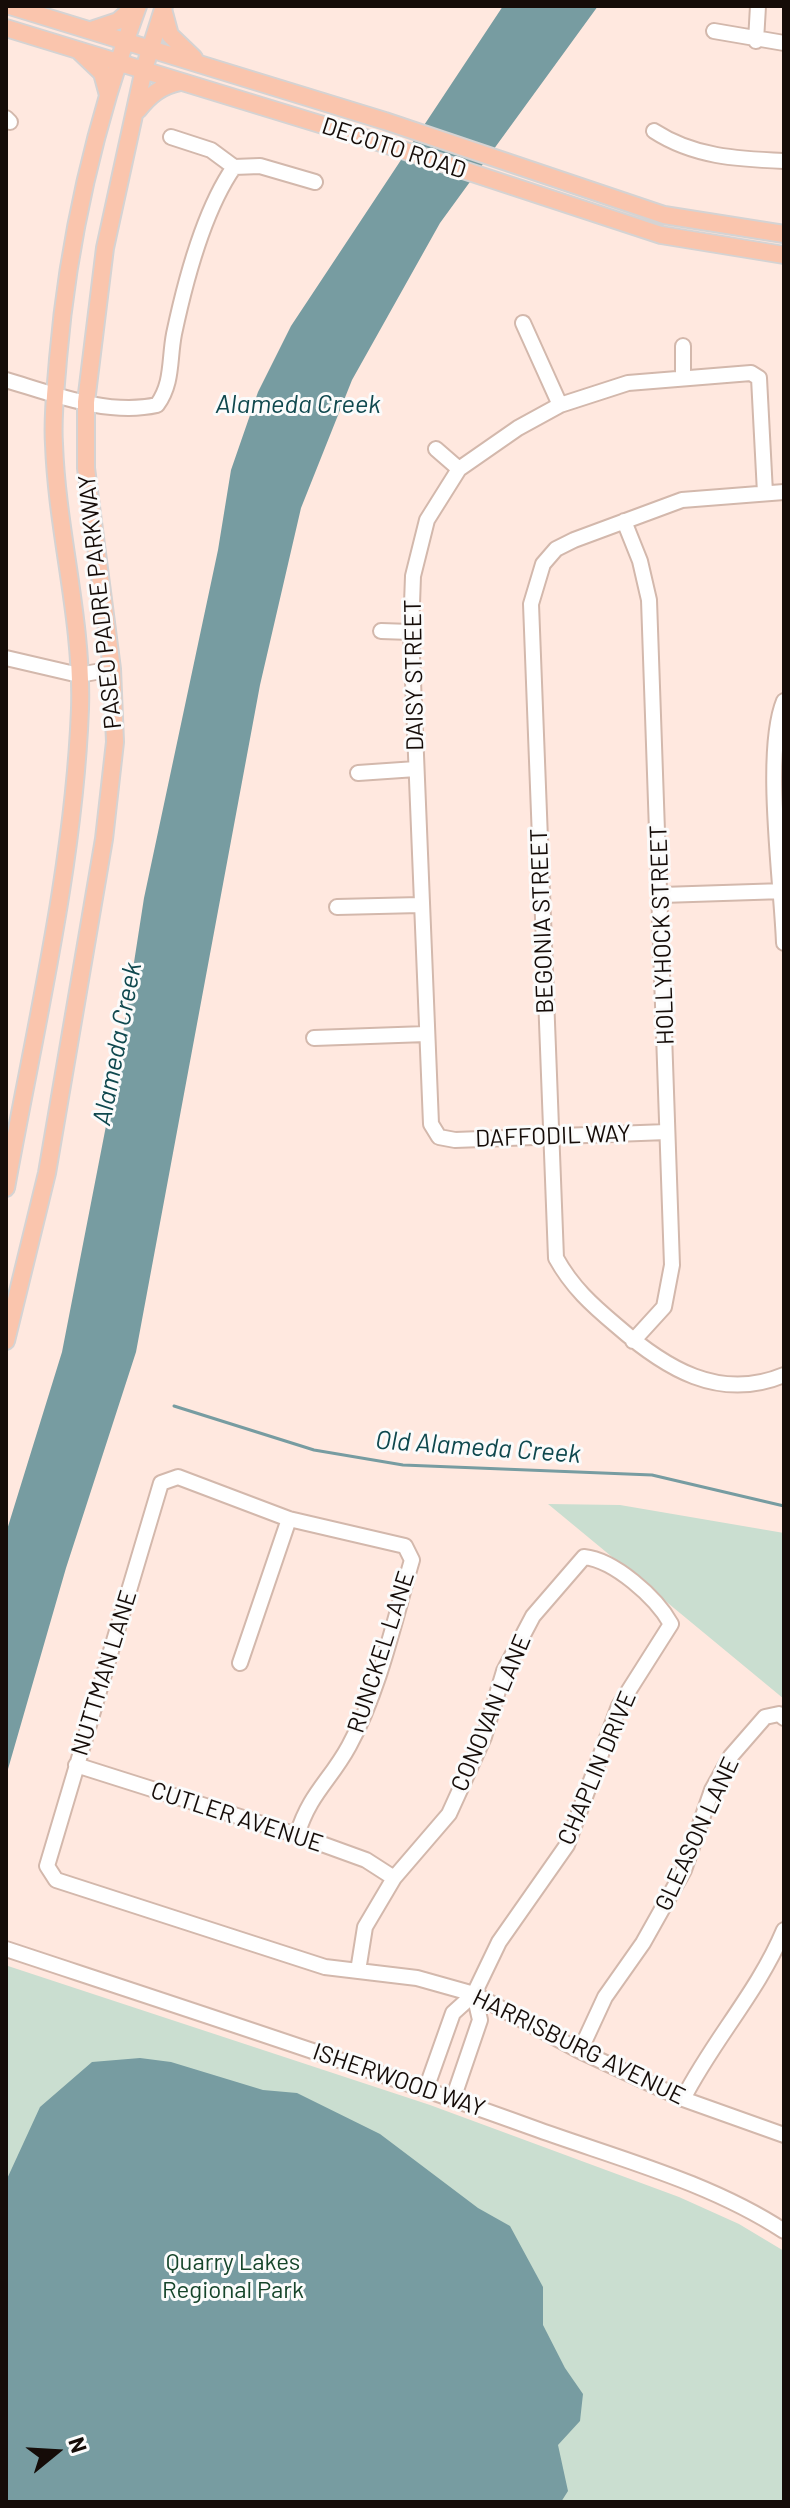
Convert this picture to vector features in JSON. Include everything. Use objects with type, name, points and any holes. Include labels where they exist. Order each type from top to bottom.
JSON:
[{"type":"main road","name":"DECOTO ROAD","points":[[10,6],[385,121],[664,215],[784,234]]},
{"type":"main road","points":[[91,30],[118,21],[136,6]]},
{"type":"main road","name":"PASEO PADRE PARKWAY","points":[[6,1188],[69,834],[78,752],[79,675],[56,483],[56,394],[69,255],[108,98],[136,6]]},
{"type":"main road","points":[[163,7],[170,35],[202,64]]},
{"type":"main road","name":"PASEO PADRE PARKWAY","points":[[6,1341],[47,1173],[104,839],[115,742],[112,669],[86,468],[86,402],[105,248],[144,69],[163,7]]},
{"type":"main road","name":"DECOTO ROAD","points":[[6,28],[372,140],[661,235],[784,255]]},
{"type":"main road","points":[[75,49],[102,73],[108,98]]},
{"type":"main road","points":[[135,115],[154,93],[167,85],[183,81]]},
{"type":"street","points":[[756,41],[758,6]]},
{"type":"street","points":[[714,31],[756,41],[784,43]]},
{"type":"street","points":[[654,131],[680,148],[749,160],[784,161]]},
{"type":"street","points":[[171,137],[211,150],[234,167],[260,166],[315,182]]},
{"type":"street","points":[[6,380],[86,402],[136,410],[157,405],[168,390],[181,302],[218,190],[234,167]]},
{"type":"street","points":[[523,323],[560,405]]},
{"type":"street","points":[[683,346],[683,378]]},
{"type":"street","name":"DAISY STREET","points":[[439,1137],[431,1124],[426,1034],[411,632],[413,576],[427,520],[459,469],[518,428],[560,405],[628,383],[683,378],[751,373],[759,378],[765,493]]},
{"type":"street","points":[[436,449],[459,469]]},
{"type":"street","name":"BEGONIA STREET","points":[[784,492],[682,500],[556,549],[536,579],[531,604],[556,1258],[573,1288],[662,1364],[713,1382],[753,1384],[784,1375]]},
{"type":"street","name":"HOLLYHOCK STREET","points":[[624,521],[640,561],[649,600],[662,895],[672,1265],[664,1307],[633,1341]]},
{"type":"street","points":[[381,631],[411,632]]},
{"type":"street","points":[[6,659],[79,675],[112,669]]},
{"type":"street","points":[[784,701],[776,739],[784,943]]},
{"type":"street","points":[[358,773],[416,769]]},
{"type":"street","points":[[662,895],[783,892]]},
{"type":"street","points":[[337,907],[420,905]]},
{"type":"street","points":[[314,1038],[426,1034]]},
{"type":"street","name":"DAFFODIL WAY","points":[[439,1137],[455,1140],[667,1132]]},
{"type":"street","name":"NUTTMAN LANE","points":[[51,1874],[47,1866],[161,1483],[178,1477],[289,1519]]},
{"type":"street","points":[[240,1663],[289,1519]]},
{"type":"street","name":"RUNCKEL LANE","points":[[289,1519],[405,1546],[410,1550],[412,1560],[373,1690],[349,1747],[306,1807],[297,1835]]},
{"type":"street","name":"CONOVAN LANE","points":[[358,1971],[365,1927],[394,1878],[449,1814],[484,1737],[504,1671],[533,1616],[584,1557],[601,1559]]},
{"type":"street","name":"CHAPLIN DRIVE","points":[[426,2089],[453,2013],[474,1994],[499,1942],[567,1845],[619,1706],[671,1624],[662,1609],[601,1559]]},
{"type":"street","name":"GLEASON LANE","points":[[580,2051],[605,1997],[643,1943],[684,1870],[712,1790],[731,1756],[765,1717],[782,1716]]},
{"type":"street","name":"CUTLER AVENUE","points":[[76,1765],[297,1835],[366,1860],[394,1878]]},
{"type":"street","name":"HARRISBURG AVENUE","points":[[51,1874],[56,1880],[325,1967],[417,1978],[474,1994],[580,2051],[683,2099],[784,2135]]},
{"type":"street","points":[[683,2099],[706,2054],[746,2003],[784,1930]]},
{"type":"street","name":"ISHERWOOD WAY","points":[[6,1949],[426,2089],[729,2201],[784,2231]]},
{"type":"street","name":"CHAPLIN DRIVE","points":[[453,2099],[480,2020],[474,1994]]},
{"type":"green space","points":[[548,1504],[620,1505],[784,1533],[784,1699]]},
{"type":"green space","name":"Quarry Lakes Regional Park","points":[[8,1966],[430,2105],[679,2197],[739,2224],[784,2251],[784,2502],[6,2502]]},
{"type":"water","name":"Alameda Creek","points":[[503,6],[598,6],[440,223],[352,380],[301,508],[260,685],[136,1352],[66,1568],[6,1776],[6,1533],[62,1352],[119,1059],[144,898],[218,550],[231,470],[258,392],[291,326]]},
{"type":"water","name":"Quarry Lakes Regional Park","points":[[140,2058],[171,2062],[263,2090],[297,2093],[380,2134],[478,2208],[510,2226],[543,2287],[543,2325],[565,2368],[583,2394],[580,2421],[558,2445],[568,2491],[561,2502],[6,2502],[6,2181],[40,2107],[92,2062]]},
{"type":"waterway","name":"Old Alameda Creek","points":[[174,1406],[314,1450],[403,1465],[652,1475],[784,1506]]}]
